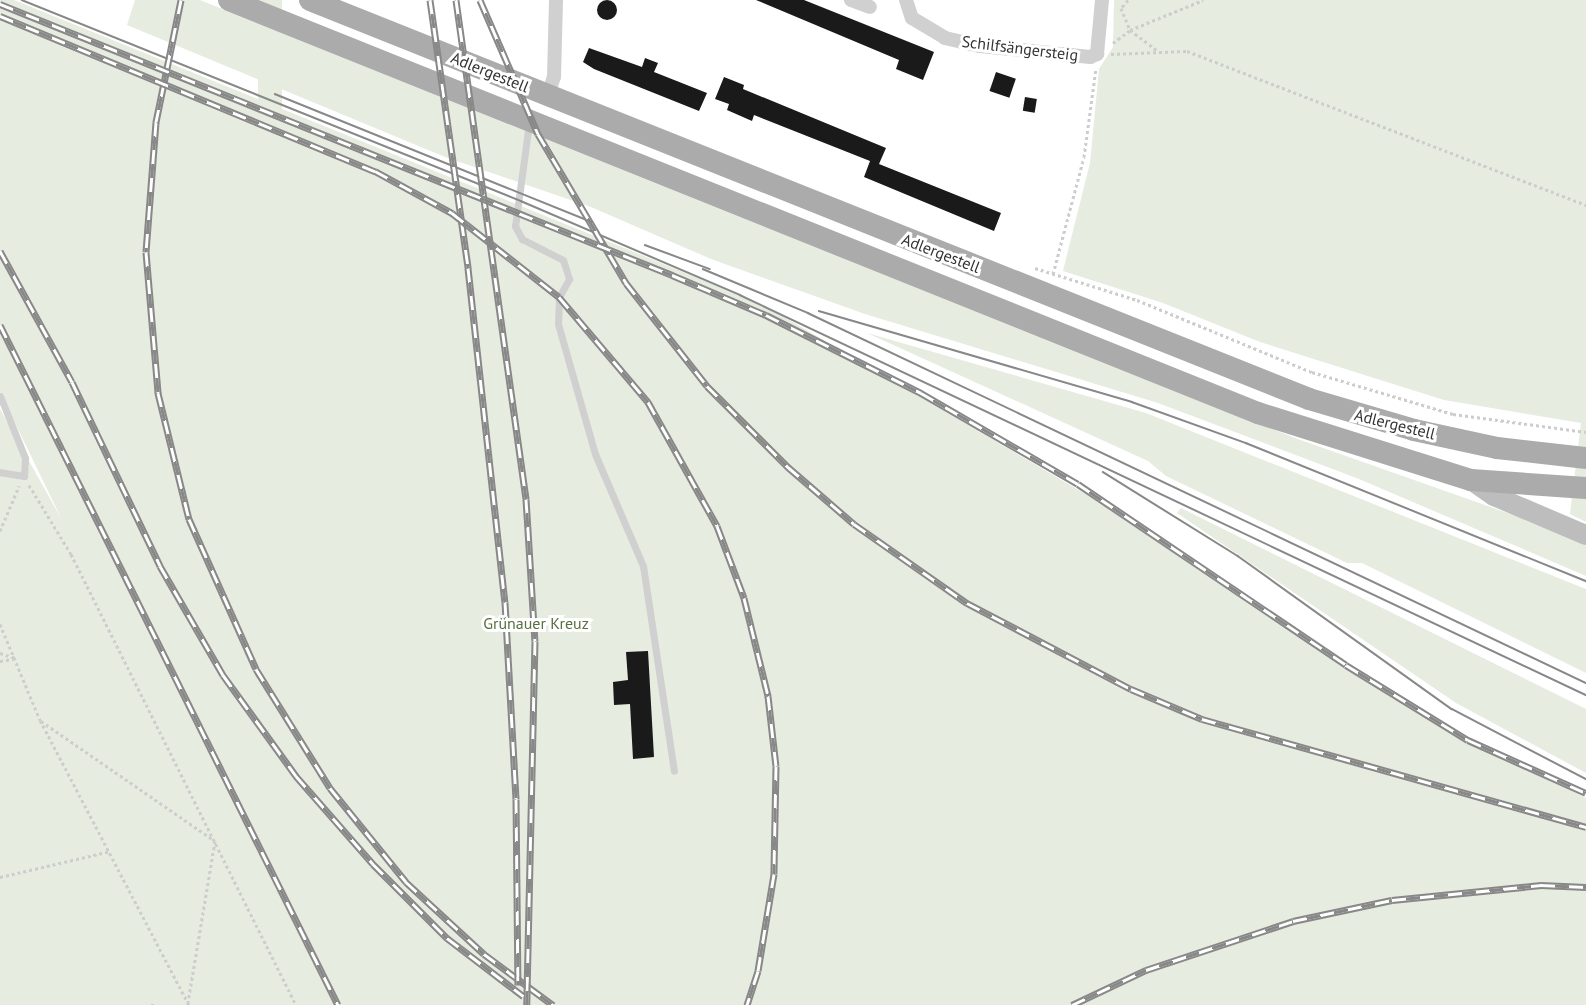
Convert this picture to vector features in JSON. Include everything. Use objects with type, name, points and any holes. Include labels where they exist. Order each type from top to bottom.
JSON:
[{"type":"main road","name":"Adlergestell","points":[[229,0],[1258,413],[1471,480],[1586,488]]},
{"type":"main road","name":"Adlergestell","points":[[309,0],[976,267],[1353,414],[1497,448],[1586,458]]},
{"type":"main road","points":[[964,294],[976,267]]},
{"type":"main road","name":"Adlergestell","points":[[1471,480],[1494,496],[1586,535]]},
{"type":"street","points":[[548,95],[554,77],[556,0]]},
{"type":"street","points":[[851,0],[870,7]]},
{"type":"street","name":"Schilfsängersteig","points":[[906,0],[912,18],[945,38],[980,46],[1097,54]]},
{"type":"street","points":[[1097,54],[1102,0]]},
{"type":"lane","points":[[529,122],[515,226],[522,239],[563,260],[569,279],[559,297],[558,324],[595,454],[643,566],[674,771]]},
{"type":"lane","points":[[0,396],[25,458],[24,476],[0,472]]},
{"type":"path","points":[[1128,0],[1121,8],[1130,30],[1160,52]]},
{"type":"path","points":[[1053,274],[1084,157],[1097,54],[1130,30],[1203,0]]},
{"type":"path","points":[[1097,54],[1186,51],[1586,205]]},
{"type":"path","points":[[1024,264],[1137,300],[1312,372],[1442,411],[1586,432]]},
{"type":"path","points":[[0,531],[24,476]]},
{"type":"path","points":[[24,476],[71,554],[296,1005]]},
{"type":"path","points":[[0,624],[40,720],[111,851],[189,1004]]},
{"type":"path","points":[[0,653],[15,658]]},
{"type":"path","points":[[0,661],[15,658]]},
{"type":"path","points":[[40,720],[215,841]]},
{"type":"path","points":[[189,1004],[215,841]]},
{"type":"path","points":[[0,877],[111,851]]},
{"type":"green space","name":"Grünauer Kreuz","points":[[0,0],[14,0],[762,304],[1087,495],[1390,697],[1586,798],[1586,1005],[0,1005],[0,409],[62,520],[0,392]]},
{"type":"green space","points":[[135,0],[200,0],[1295,438],[1550,528],[1586,545],[1586,576],[1359,479],[1158,403],[865,314],[711,259],[591,207],[445,157],[127,25]]},
{"type":"green space","points":[[258,0],[282,0],[282,626],[258,626]]},
{"type":"green space","points":[[1114,0],[1586,0],[1586,522],[1570,514],[1581,423],[1444,400],[1260,342],[1163,303],[1063,271],[1090,163],[1099,69],[1113,47]]},
{"type":"green space","points":[[867,333],[1146,413],[1586,589],[1586,673],[1362,563],[1347,563],[1166,476],[1148,461]]},
{"type":"green space","points":[[1181,508],[1586,709],[1586,773],[1456,703],[1177,513]]},
{"type":"building","points":[[603,0],[611,0],[617,6],[617,14],[611,20],[603,20],[597,14],[597,6]]},
{"type":"building","points":[[756,0],[804,0],[934,52],[923,80],[896,69],[899,60]]},
{"type":"building","points":[[589,48],[642,67],[645,58],[658,63],[654,72],[707,93],[699,111],[594,69],[583,62]]},
{"type":"building","points":[[996,72],[1016,79],[1009,98],[989,91]]},
{"type":"building","points":[[724,77],[744,85],[743,89],[886,148],[879,164],[1001,213],[994,231],[864,177],[870,161],[754,115],[752,121],[727,110],[729,104],[715,99]]},
{"type":"building","points":[[1025,97],[1037,99],[1035,113],[1023,111]]},
{"type":"building","points":[[648,651],[654,757],[633,759],[630,704],[614,705],[613,682],[628,680],[626,652]]},
{"type":"tram line","points":[[22,0],[521,201],[740,295],[1586,695]]},
{"type":"tram line","points":[[275,94],[592,222]]},
{"type":"tram line","points":[[645,245],[710,269]]},
{"type":"tram line","points":[[703,269],[808,313],[1586,683]]},
{"type":"tram line","points":[[819,311],[1132,402],[1246,443],[1586,581]]},
{"type":"tram line","points":[[1103,472],[1238,556],[1452,709],[1586,779]]},
{"type":"railway","points":[[181,0],[156,122],[146,252],[158,393],[189,519],[256,669],[330,788],[406,882],[484,954],[553,1005]]},
{"type":"railway","points":[[430,0],[468,268],[505,602],[516,799],[518,985]]},
{"type":"railway","points":[[456,0],[526,499],[535,641],[527,1005]]},
{"type":"railway","points":[[480,0],[538,134],[626,283],[707,386],[788,467],[854,524],[967,603],[1131,689],[1202,719],[1586,827]]},
{"type":"railway","points":[[0,4],[766,315],[921,393],[1078,484],[1346,665],[1468,740],[1586,793]]},
{"type":"railway","points":[[0,16],[375,171],[452,213],[559,297],[648,402],[717,526],[744,598],[768,696],[776,766],[774,874],[758,971],[747,1005]]},
{"type":"railway","points":[[0,251],[72,382],[160,566],[223,675],[296,776],[373,864],[447,938],[523,996]]},
{"type":"railway","points":[[0,325],[338,1005]]},
{"type":"railway","points":[[1072,1005],[1146,970],[1293,921],[1392,900],[1541,885],[1586,887]]}]
